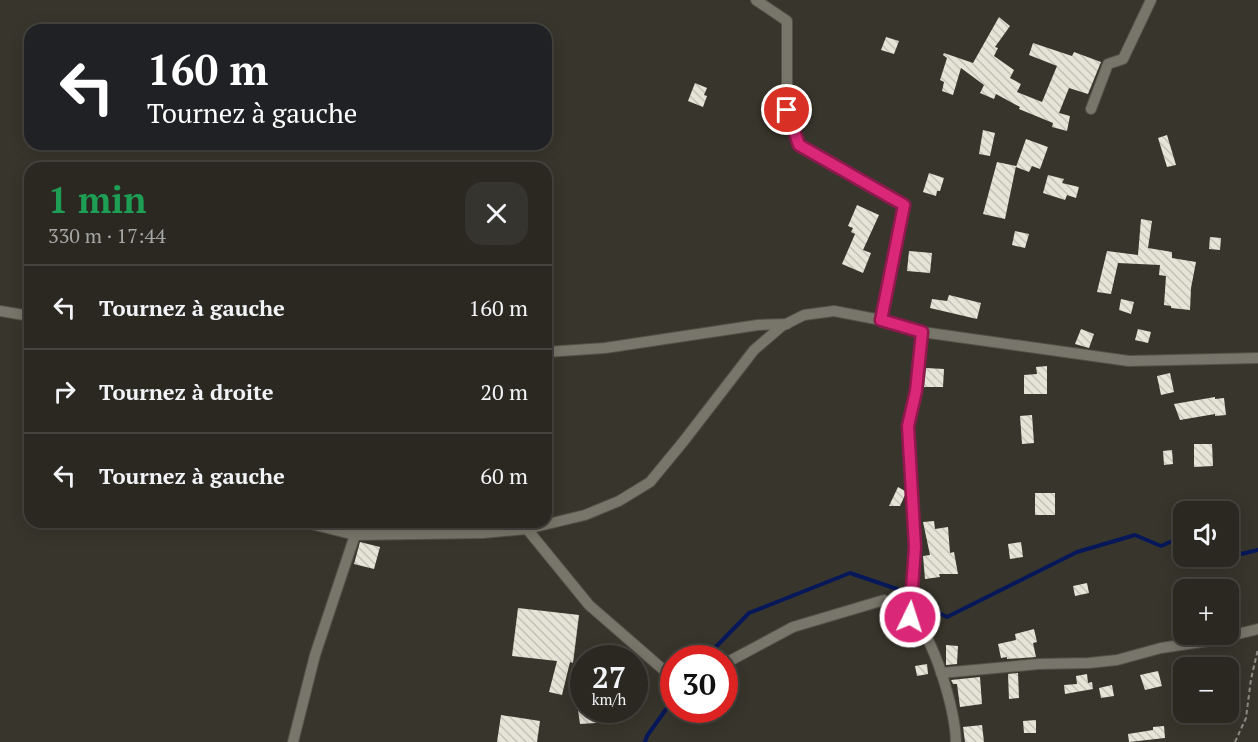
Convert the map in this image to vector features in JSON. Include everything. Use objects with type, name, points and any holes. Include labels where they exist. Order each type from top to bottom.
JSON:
[{"type":"street","points":[[756,0],[787,21],[787,110],[799,145],[904,205],[881,320]]},
{"type":"street","points":[[1091,109],[1108,64],[1123,59],[1151,0]]},
{"type":"street","points":[[0,311],[24,315]]},
{"type":"street","points":[[552,523],[585,515],[619,501],[650,482],[754,350],[787,324],[804,315],[834,311],[881,320],[922,332],[1129,361],[1258,358]]},
{"type":"street","points":[[552,352],[605,348],[758,325],[787,324]]},
{"type":"street","points":[[910,617],[915,547],[908,426],[916,391],[922,332]]},
{"type":"street","points":[[327,528],[355,535],[483,533],[531,528]]},
{"type":"street","points":[[293,742],[315,655],[355,535],[362,528]]},
{"type":"street","points":[[527,529],[589,605],[660,667]]},
{"type":"street","points":[[738,656],[793,627],[884,600],[910,617],[930,645],[956,723],[956,742]]},
{"type":"street","points":[[941,673],[1117,660],[1161,648],[1208,641],[1258,629]]},
{"type":"path","points":[[1235,742],[1246,718],[1258,649]]},
{"type":"building","points":[[999,17],[1010,26],[995,47],[998,48],[994,56],[1014,70],[1010,78],[1021,84],[1017,92],[1042,102],[1057,66],[1029,55],[1033,43],[1072,56],[1074,52],[1101,62],[1088,94],[1069,88],[1059,113],[1070,116],[1067,131],[1052,127],[1053,123],[1019,109],[1020,107],[996,94],[994,99],[980,93],[984,85],[961,68],[953,95],[942,91],[944,82],[940,80],[947,58],[943,55],[944,53],[973,63]]},
{"type":"building","points":[[886,37],[899,41],[894,54],[881,50]]},
{"type":"building","points":[[695,83],[707,88],[703,107],[688,101]]},
{"type":"building","points":[[983,130],[995,133],[990,156],[979,154]]},
{"type":"building","points":[[1167,135],[1176,165],[1167,167],[1158,138]]},
{"type":"building","points":[[1026,139],[1048,147],[1040,169],[1032,166],[1029,172],[1016,167]]},
{"type":"building","points":[[997,162],[1016,166],[1005,219],[983,214]]},
{"type":"building","points":[[929,173],[944,178],[936,196],[923,192]]},
{"type":"building","points":[[1048,175],[1064,179],[1062,183],[1079,187],[1076,198],[1067,195],[1065,200],[1043,193]]},
{"type":"building","points":[[857,205],[879,215],[863,250],[871,253],[863,273],[842,264],[855,234],[851,232],[853,228],[848,226]]},
{"type":"building","points":[[1141,219],[1152,221],[1148,248],[1172,252],[1172,258],[1196,262],[1190,310],[1164,305],[1166,276],[1159,275],[1160,265],[1118,263],[1111,294],[1097,292],[1107,251],[1138,255]]},
{"type":"building","points":[[1015,231],[1029,234],[1025,248],[1012,245]]},
{"type":"building","points":[[1210,237],[1221,238],[1220,250],[1209,249]]},
{"type":"building","points":[[909,251],[932,253],[930,273],[907,271]]},
{"type":"building","points":[[949,295],[981,303],[977,319],[930,308],[932,299],[947,301]]},
{"type":"building","points":[[1121,299],[1134,302],[1131,314],[1119,310]]},
{"type":"building","points":[[1081,329],[1094,334],[1089,348],[1075,344]]},
{"type":"building","points":[[1138,329],[1151,332],[1148,343],[1135,340]]},
{"type":"building","points":[[1047,366],[1047,394],[1024,394],[1024,375],[1037,374],[1036,367]]},
{"type":"building","points":[[926,368],[944,369],[943,387],[924,387]]},
{"type":"building","points":[[1170,373],[1174,392],[1161,395],[1157,376]]},
{"type":"building","points":[[1215,397],[1215,399],[1224,398],[1226,415],[1215,416],[1215,414],[1180,420],[1174,404]]},
{"type":"building","points":[[1032,415],[1034,443],[1022,444],[1020,416]]},
{"type":"building","points":[[1194,444],[1212,444],[1213,466],[1194,467]]},
{"type":"building","points":[[1172,450],[1173,464],[1164,465],[1163,451]]},
{"type":"building","points":[[898,487],[905,491],[900,506],[889,506]]},
{"type":"building","points":[[1035,493],[1055,493],[1055,515],[1035,515]]},
{"type":"building","points":[[934,521],[935,529],[948,527],[950,553],[954,552],[958,574],[939,574],[940,577],[925,579],[923,556],[930,555],[923,522]]},
{"type":"building","points":[[360,542],[380,547],[374,569],[354,564]]},
{"type":"building","points":[[1021,542],[1023,557],[1010,559],[1008,544]]},
{"type":"building","points":[[1087,583],[1089,593],[1075,596],[1073,586]]},
{"type":"building","points":[[518,608],[579,615],[575,645],[570,645],[570,662],[562,695],[549,692],[557,661],[512,656]]},
{"type":"building","points":[[1034,629],[1037,642],[1033,643],[1036,657],[1001,658],[998,644],[1016,640],[1015,634]]},
{"type":"building","points":[[946,645],[958,646],[957,664],[946,665]]},
{"type":"building","points":[[927,664],[928,674],[917,676],[915,666]]},
{"type":"building","points":[[1158,671],[1162,686],[1145,690],[1140,675]]},
{"type":"building","points":[[1018,673],[1019,698],[1009,699],[1008,674]]},
{"type":"building","points":[[1087,674],[1088,683],[1092,682],[1093,689],[1065,694],[1064,685],[1077,684],[1076,676]]},
{"type":"building","points":[[980,677],[982,704],[960,707],[957,684],[953,684],[951,680]]},
{"type":"building","points":[[1112,685],[1114,696],[1101,698],[1099,688]]},
{"type":"building","points":[[501,715],[540,721],[537,742],[497,742]]},
{"type":"building","points":[[1036,720],[1036,733],[1024,733],[1023,721]]},
{"type":"building","points":[[982,725],[984,742],[965,742],[963,727]]},
{"type":"building","points":[[1164,726],[1165,738],[1129,742],[1128,734]]},
{"type":"waterway","points":[[915,601],[947,617],[1077,552],[1135,535],[1161,546],[1173,541]]},
{"type":"waterway","points":[[1239,555],[1258,550]]},
{"type":"waterway","points":[[718,645],[749,613],[850,573],[897,589],[909,597]]},
{"type":"waterway","points":[[645,742],[660,718]]},
{"type":"route","points":[[787,110],[799,145],[904,205],[881,320],[922,332],[921,358],[908,426],[915,547],[910,617]]}]
